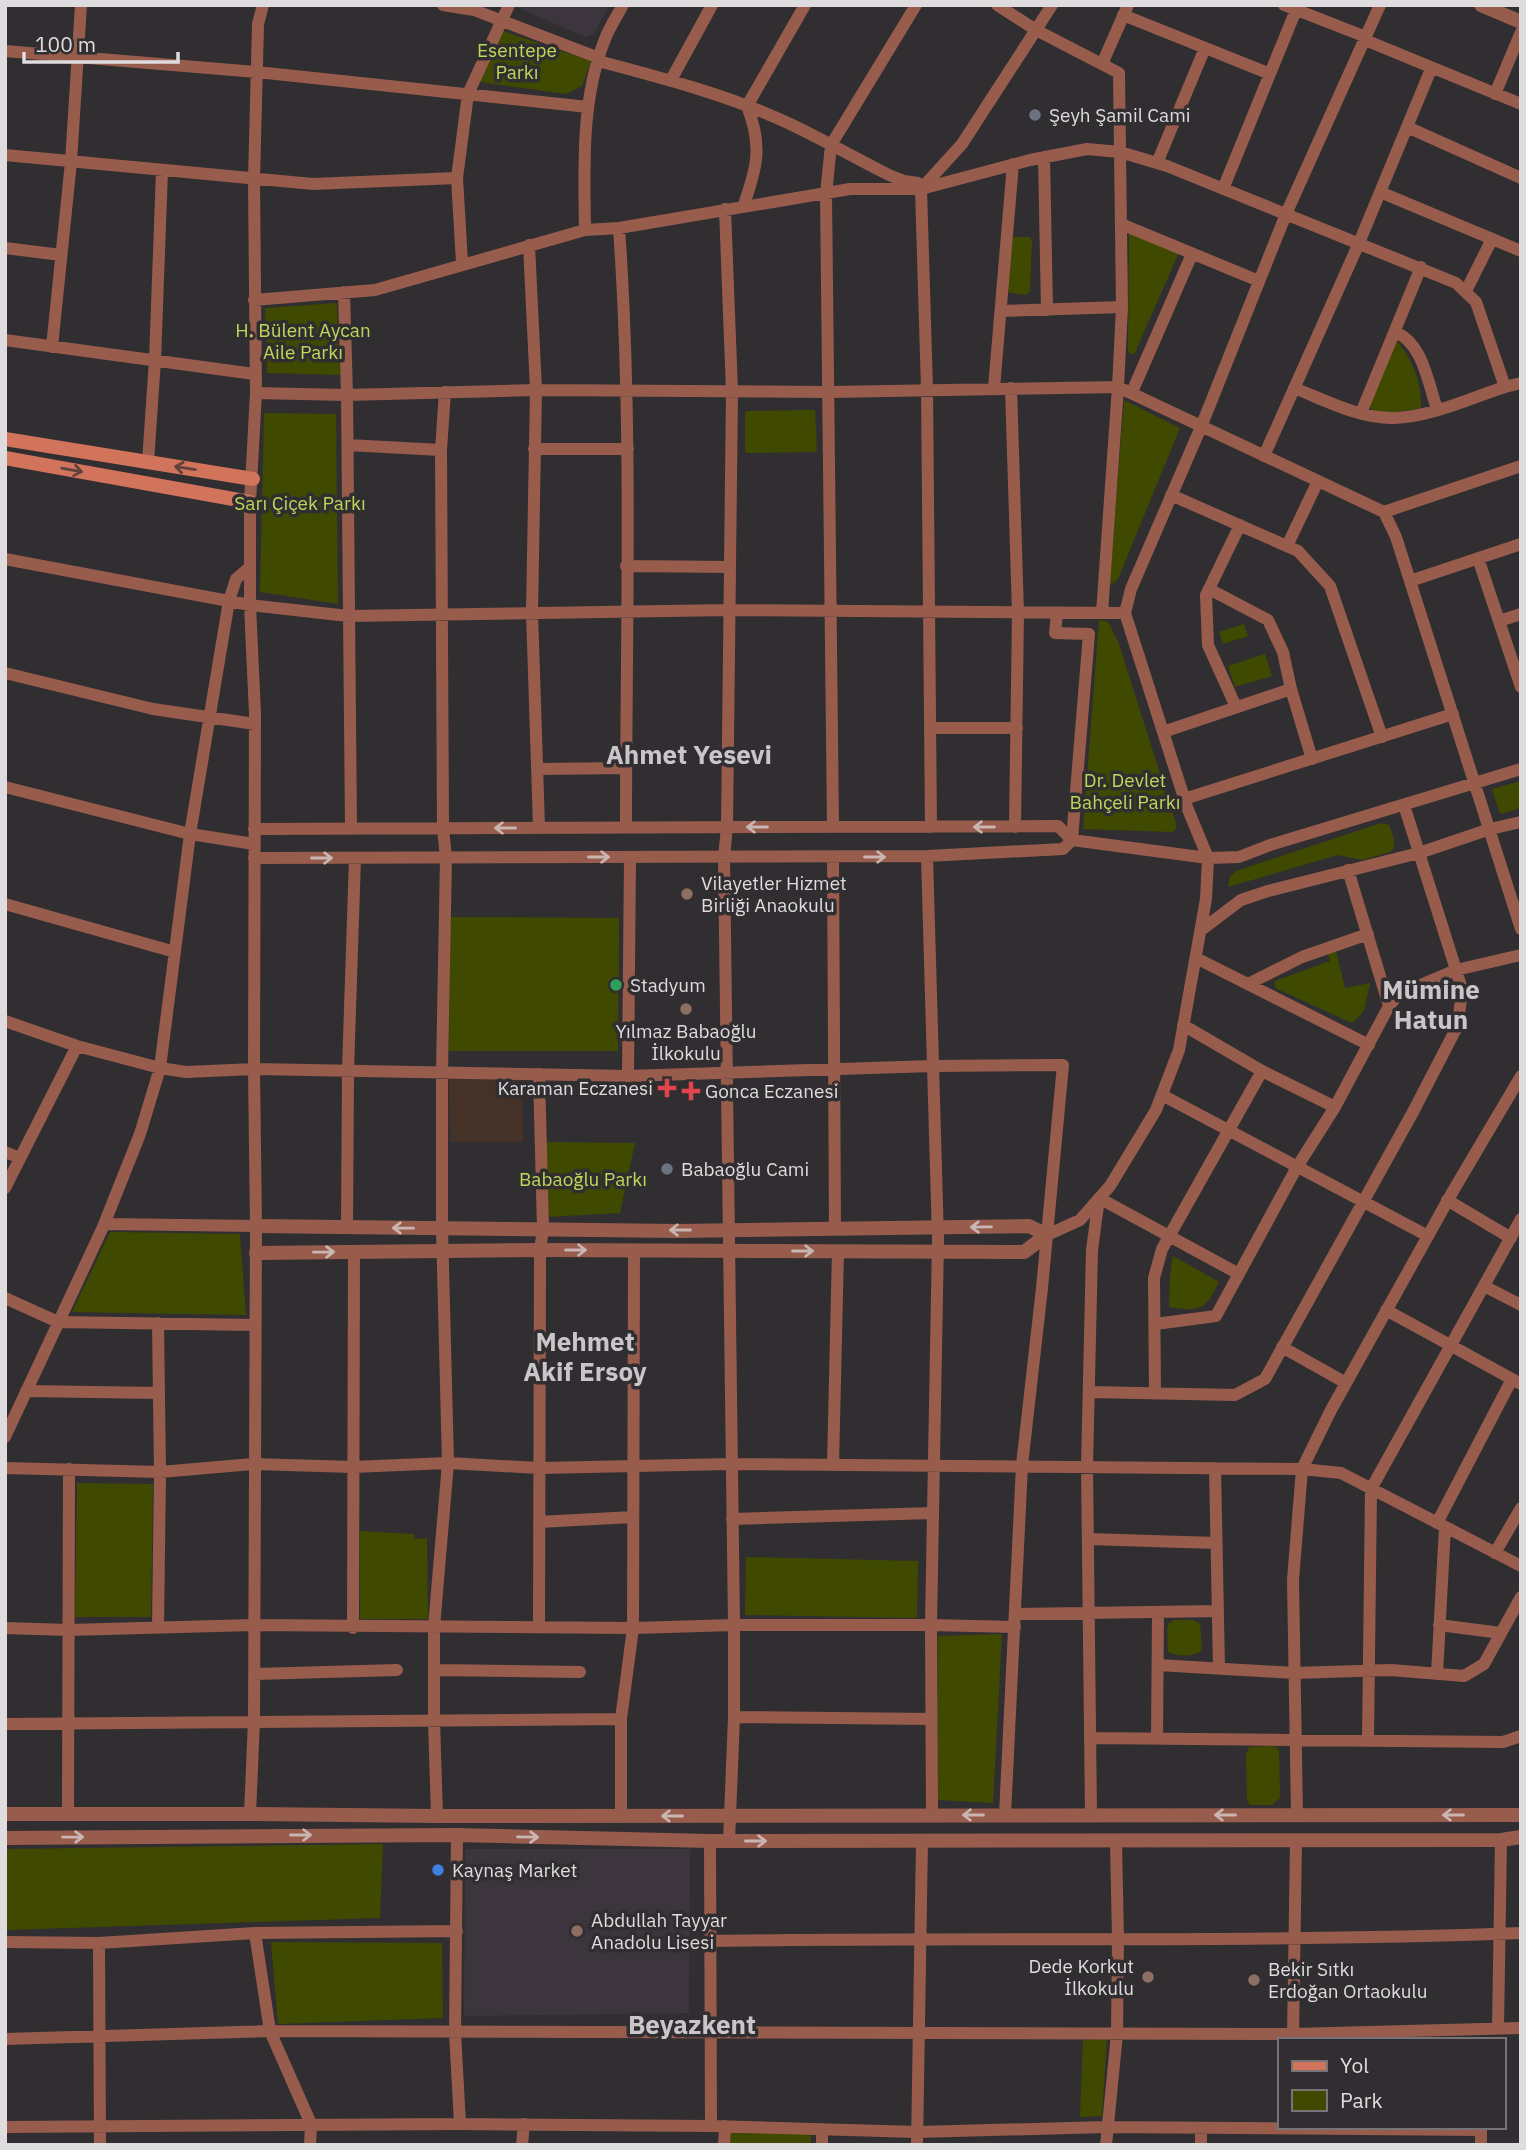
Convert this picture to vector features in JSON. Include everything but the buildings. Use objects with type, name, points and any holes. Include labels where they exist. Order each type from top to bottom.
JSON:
[{"type":"main road","points":[[5,439],[253,479]]},
{"type":"main road","points":[[5,458],[250,502]]},
{"type":"street","points":[[52,347],[71,162],[81,5]]},
{"type":"street","points":[[250,1814],[254,1721],[256,1226],[255,724],[250,605],[250,502],[256,393],[254,180],[258,24],[263,5]]},
{"type":"street","points":[[443,5],[474,10],[599,59],[747,106],[789,123],[889,175],[923,187]]},
{"type":"street","points":[[461,263],[457,178],[468,94],[509,5]]},
{"type":"street","points":[[585,230],[584,177],[588,107],[605,39],[623,5]]},
{"type":"street","points":[[671,80],[712,5]]},
{"type":"street","points":[[747,106],[805,5]]},
{"type":"street","points":[[833,827],[826,194],[831,145],[916,5]]},
{"type":"street","points":[[997,5],[1036,30],[1119,73],[1122,307],[1102,613]]},
{"type":"street","points":[[930,827],[928,389],[923,187],[962,144],[1052,5]]},
{"type":"street","points":[[256,1253],[540,1250],[1024,1252],[1047,1235],[1080,1220],[1110,1186],[1156,1110],[1162,1095],[1179,1050],[1206,899],[1208,858],[1184,799],[1125,613],[1131,589],[1201,427],[1286,214],[1380,5]]},
{"type":"street","points":[[1481,5],[1521,22]]},
{"type":"street","points":[[1223,189],[1270,74],[1290,8],[1366,38],[1431,69],[1521,104]]},
{"type":"street","points":[[1102,64],[1126,10],[1205,48],[1270,74]]},
{"type":"street","points":[[1495,94],[1521,32]]},
{"type":"street","points":[[1157,163],[1205,48]]},
{"type":"street","points":[[5,51],[257,72],[588,107]]},
{"type":"street","points":[[1264,456],[1359,243],[1431,69]]},
{"type":"street","points":[[743,206],[753,180],[757,157],[755,127],[747,106]]},
{"type":"street","points":[[1407,127],[1521,178]]},
{"type":"street","points":[[254,300],[375,289],[585,230],[619,228],[850,189],[923,187],[1087,149],[1120,152],[1157,163],[1456,283],[1466,291],[1478,309],[1505,387]]},
{"type":"street","points":[[5,155],[313,184],[457,178]]},
{"type":"street","points":[[1044,157],[1046,310]]},
{"type":"street","points":[[994,388],[1013,164]]},
{"type":"street","points":[[148,462],[162,171]]},
{"type":"street","points":[[1380,192],[1521,251]]},
{"type":"street","points":[[725,209],[732,391],[727,827],[724,857],[734,1625],[734,1717],[729,1841]]},
{"type":"street","points":[[1121,224],[1259,281]]},
{"type":"street","points":[[619,228],[625,310],[628,449],[626,827]]},
{"type":"street","points":[[1466,291],[1492,239]]},
{"type":"street","points":[[529,245],[536,390],[532,612],[539,827]]},
{"type":"street","points":[[5,247],[61,256]]},
{"type":"street","points":[[1132,392],[1192,254]]},
{"type":"street","points":[[1361,413],[1420,267]]},
{"type":"street","points":[[344,292],[351,828]]},
{"type":"street","points":[[1001,311],[1122,307]]},
{"type":"street","points":[[1395,332],[1406,337],[1416,350],[1437,409]]},
{"type":"street","points":[[5,340],[254,374]]},
{"type":"street","points":[[1294,388],[1361,413],[1392,418],[1437,409],[1521,383]]},
{"type":"street","points":[[256,393],[347,395],[536,390],[830,392],[1118,387],[1132,392],[1384,512],[1396,537],[1521,929]]},
{"type":"street","points":[[1012,388],[1018,613],[1015,827]]},
{"type":"street","points":[[437,1816],[434,1627],[448,1463],[442,1228],[446,858],[443,828],[441,450],[445,392]]},
{"type":"street","points":[[348,445],[441,450]]},
{"type":"street","points":[[534,449],[628,449]]},
{"type":"street","points":[[1384,512],[1521,466]]},
{"type":"street","points":[[1287,546],[1318,481]]},
{"type":"street","points":[[1171,495],[1298,551],[1330,586],[1382,737]]},
{"type":"street","points":[[1236,707],[1208,645],[1206,595],[1240,525]]},
{"type":"street","points":[[1410,581],[1521,544]]},
{"type":"street","points":[[1478,558],[1521,687]]},
{"type":"street","points":[[5,559],[250,605],[348,616],[729,610],[1125,613]]},
{"type":"street","points":[[626,566],[730,567]]},
{"type":"street","points":[[5,1437],[105,1224],[140,1134],[160,1068],[190,834],[229,601],[236,579],[250,567]]},
{"type":"street","points":[[1209,589],[1268,620],[1283,652],[1312,759]]},
{"type":"street","points":[[254,858],[928,856],[1063,849],[1072,840],[1089,634],[1055,634],[1057,613]]},
{"type":"street","points":[[1499,621],[1521,614]]},
{"type":"street","points":[[5,673],[153,709],[255,724]]},
{"type":"street","points":[[1163,732],[1291,689]]},
{"type":"street","points":[[1184,799],[1453,715]]},
{"type":"street","points":[[930,728],[1017,728]]},
{"type":"street","points":[[537,769],[626,768]]},
{"type":"street","points":[[254,829],[1058,826],[1072,840],[1208,858],[1239,857],[1270,845],[1521,769]]},
{"type":"street","points":[[5,787],[190,834],[254,844]]},
{"type":"street","points":[[1089,1392],[1235,1395],[1265,1379],[1413,1112],[1458,1025],[1462,989],[1404,805]]},
{"type":"street","points":[[1200,931],[1241,901],[1268,891],[1419,853],[1490,829],[1521,822]]},
{"type":"street","points":[[928,856],[938,1228],[930,1625],[932,1815]]},
{"type":"street","points":[[628,1076],[630,857]]},
{"type":"street","points":[[833,857],[835,1229]]},
{"type":"street","points":[[347,1227],[348,1070],[355,858]]},
{"type":"street","points":[[1348,870],[1390,1006]]},
{"type":"street","points":[[5,904],[175,952]]},
{"type":"street","points":[[1248,984],[1302,957],[1368,934]]},
{"type":"street","points":[[1154,1324],[1216,1317],[1297,1167],[1335,1107],[1399,994],[1456,970],[1521,955]]},
{"type":"street","points":[[1196,958],[1368,1045]]},
{"type":"street","points":[[5,1021],[77,1046],[160,1068],[186,1072],[254,1069],[628,1076],[933,1066],[1063,1065],[1022,1465],[1005,1815]]},
{"type":"street","points":[[1183,1026],[1262,1071],[1335,1107]]},
{"type":"street","points":[[5,1188],[77,1046]]},
{"type":"street","points":[[1155,1394],[1154,1278],[1162,1249],[1262,1071]]},
{"type":"street","points":[[539,1074],[543,1229],[540,1250],[539,1627]]},
{"type":"street","points":[[1297,1815],[1293,1580],[1302,1469],[1447,1200],[1520,1080]]},
{"type":"street","points":[[1162,1095],[1428,1236]]},
{"type":"street","points":[[5,1152],[20,1158]]},
{"type":"street","points":[[1099,1198],[1168,1238],[1239,1274]]},
{"type":"street","points":[[1091,1815],[1087,1466],[1092,1250],[1099,1198]]},
{"type":"street","points":[[1447,1200],[1511,1238]]},
{"type":"street","points":[[1368,1741],[1371,1489],[1521,1219]]},
{"type":"street","points":[[105,1224],[729,1230],[1029,1226],[1047,1235]]},
{"type":"street","points":[[621,1815],[621,1719],[633,1628],[634,1251]]},
{"type":"street","points":[[833,1465],[838,1251]]},
{"type":"street","points":[[353,1628],[354,1252]]},
{"type":"street","points":[[1484,1286],[1521,1305]]},
{"type":"street","points":[[5,1298],[58,1322],[254,1325]]},
{"type":"street","points":[[1386,1310],[1516,1382],[1441,1525],[1437,1674]]},
{"type":"street","points":[[158,1323],[158,1628]]},
{"type":"street","points":[[1282,1347],[1346,1383]]},
{"type":"street","points":[[26,1391],[159,1393]]},
{"type":"street","points":[[5,1468],[160,1472],[253,1464],[353,1467],[448,1463],[539,1468],[730,1464],[1302,1469],[1341,1473],[1521,1566]]},
{"type":"street","points":[[1216,1468],[1219,1668]]},
{"type":"street","points":[[68,1814],[69,1469]]},
{"type":"street","points":[[1495,1553],[1521,1508]]},
{"type":"street","points":[[732,1519],[933,1513]]},
{"type":"street","points":[[540,1522],[633,1517]]},
{"type":"street","points":[[1088,1539],[1216,1543]]},
{"type":"street","points":[[1158,1665],[1294,1673],[1370,1671],[1464,1676],[1483,1664],[1501,1633],[1515,1622],[1521,1597]]},
{"type":"street","points":[[5,1628],[68,1630],[254,1625],[353,1628],[633,1628],[930,1625],[1089,1614],[1217,1611]]},
{"type":"street","points":[[1157,1739],[1158,1612]]},
{"type":"street","points":[[1439,1625],[1501,1633]]},
{"type":"street","points":[[254,1674],[397,1670]]},
{"type":"street","points":[[435,1670],[580,1672]]},
{"type":"street","points":[[734,1717],[931,1719]]},
{"type":"street","points":[[5,1724],[621,1719]]},
{"type":"street","points":[[1090,1738],[1503,1742],[1521,1736]]},
{"type":"street","points":[[5,1814],[1521,1815]]},
{"type":"street","points":[[5,1838],[457,1835],[710,1841],[1296,1841],[1501,1840],[1521,1837]]},
{"type":"street","points":[[457,1835],[455,2032],[460,2124]]},
{"type":"street","points":[[1498,2028],[1501,1840]]},
{"type":"street","points":[[710,1841],[711,2126]]},
{"type":"street","points":[[917,2139],[922,1841]]},
{"type":"street","points":[[1106,2145],[1117,2034],[1116,1841]]},
{"type":"street","points":[[1293,2037],[1296,1841]]},
{"type":"street","points":[[5,1942],[99,1943],[255,1933],[457,1931]]},
{"type":"street","points":[[255,1933],[270,2031],[311,2124],[310,2145]]},
{"type":"street","points":[[709,1941],[1295,1938],[1521,1933]]},
{"type":"street","points":[[99,1943],[100,2145]]},
{"type":"street","points":[[5,2039],[270,2031],[1293,2037],[1481,2034],[1498,2028],[1521,2028]]},
{"type":"street","points":[[5,2127],[311,2124],[725,2126],[822,2129],[917,2139],[1015,2130],[1106,2127],[1278,2128]]},
{"type":"street","points":[[522,2145],[524,2124]]},
{"type":"street","points":[[724,2145],[725,2126]]},
{"type":"street","points":[[822,2129],[822,2145]]},
{"type":"street","points":[[1201,2129],[1201,2145]]},
{"type":"street","points":[[1341,2129],[1481,2129],[1481,2145]]},
{"type":"street","points":[[1015,2130],[1015,2145]]},
{"type":"street","points":[[1386,2130],[1386,2145]]},
{"type":"shaded area","points":[[512,5],[609,5],[594,34],[585,37]]},
{"type":"shaded area","points":[[522,1078],[523,1142],[450,1142],[449,1079]]},
{"type":"shaded area","name":"Abdullah Tayyar Anadolu Lisesi","points":[[465,1849],[690,1849],[689,2013],[464,2016]]},
{"type":"green space","name":"Esentepe Parkı","points":[[503,31],[591,61],[582,86],[566,94],[480,82]]},
{"type":"green space","points":[[1129,233],[1179,252],[1134,355],[1128,352]]},
{"type":"green space","points":[[1014,237],[1030,237],[1032,240],[1030,291],[1026,295],[1008,291],[1011,240]]},
{"type":"green space","name":"H. Bülent Aycan Aile Parkı","points":[[337,303],[340,375],[267,373],[265,308]]},
{"type":"green space","points":[[1397,341],[1415,372],[1421,408],[1380,412],[1369,407],[1394,342]]},
{"type":"green space","points":[[1124,400],[1180,428],[1118,579],[1109,586]]},
{"type":"green space","points":[[815,410],[817,450],[814,452],[745,451],[747,411]]},
{"type":"green space","name":"Sarı Çiçek Parkı","points":[[264,413],[336,414],[338,604],[260,592]]},
{"type":"green space","name":"Dr. Devlet Bahçeli Parkı","points":[[1099,620],[1108,622],[1118,641],[1177,827],[1172,832],[1083,829]]},
{"type":"green space","points":[[1244,624],[1248,636],[1223,644],[1219,632]]},
{"type":"green space","points":[[1265,654],[1272,676],[1235,687],[1228,666]]},
{"type":"green space","points":[[1521,781],[1521,808],[1500,814],[1492,789]]},
{"type":"green space","points":[[1381,823],[1389,825],[1392,833],[1394,848],[1390,852],[1362,860],[1338,855],[1228,887],[1230,876],[1236,871]]},
{"type":"green space","points":[[450,917],[619,918],[618,1051],[449,1051]]},
{"type":"green space","points":[[1336,951],[1345,988],[1370,983],[1364,1011],[1352,1023],[1275,988],[1275,981],[1330,961],[1328,954]]},
{"type":"green space","name":"Babaoğlu Parkı","points":[[546,1142],[635,1143],[620,1213],[546,1217]]},
{"type":"green space","points":[[110,1232],[240,1234],[246,1315],[72,1312]]},
{"type":"green space","points":[[1173,1256],[1219,1282],[1201,1307],[1169,1307]]},
{"type":"green space","points":[[77,1483],[153,1484],[151,1617],[75,1617]]},
{"type":"green space","points":[[360,1531],[414,1534],[415,1539],[427,1538],[428,1619],[360,1619]]},
{"type":"green space","points":[[746,1557],[918,1561],[917,1618],[745,1615]]},
{"type":"green space","points":[[1174,1620],[1194,1620],[1200,1624],[1200,1652],[1184,1655],[1168,1652],[1167,1628]]},
{"type":"green space","points":[[1002,1634],[993,1803],[937,1800],[938,1636]]},
{"type":"green space","points":[[1274,1746],[1279,1750],[1280,1798],[1272,1805],[1250,1805],[1247,1801],[1246,1755],[1249,1747]]},
{"type":"green space","points":[[383,1844],[380,1918],[5,1930],[5,1849]]},
{"type":"green space","points":[[271,1942],[442,1943],[443,2018],[278,2024]]},
{"type":"green space","points":[[1107,2039],[1102,2116],[1080,2117],[1083,2040]]},
{"type":"green space","points":[[811,2132],[811,2145],[730,2145],[730,2133]]},
{"type":"place","name":"Şeyh Şamil Cami","points":[[1035,115]]},
{"type":"place","name":"Vilayetler Hizmet Birliği Anaokulu","points":[[687,894]]},
{"type":"place","name":"Stadyum","points":[[616,985]]},
{"type":"place","name":"Yılmaz Babaoğlu İlkokulu","points":[[686,1009]]},
{"type":"place","name":"Karaman Eczanesi","points":[[667,1088]]},
{"type":"place","name":"Gonca Eczanesi","points":[[691,1091]]},
{"type":"place","name":"Babaoğlu Cami","points":[[667,1169]]},
{"type":"place","name":"Kaynaş Market","points":[[438,1870]]},
{"type":"place","name":"Abdullah Tayyar Anadolu Lisesi","points":[[577,1931]]},
{"type":"place","name":"Dede Korkut İlkokulu","points":[[1148,1977]]},
{"type":"place","name":"Bekir Sıtkı Erdoğan Ortaokulu","points":[[1254,1980]]},
{"type":"district","name":"Ahmet Yesevi","points":[[689,754]]},
{"type":"district","name":"Mümine Hatun","points":[[1431,1004]]},
{"type":"district","name":"Mehmet Akif Ersoy","points":[[585,1356]]},
{"type":"district","name":"Beyazkent","points":[[692,2024]]}]
